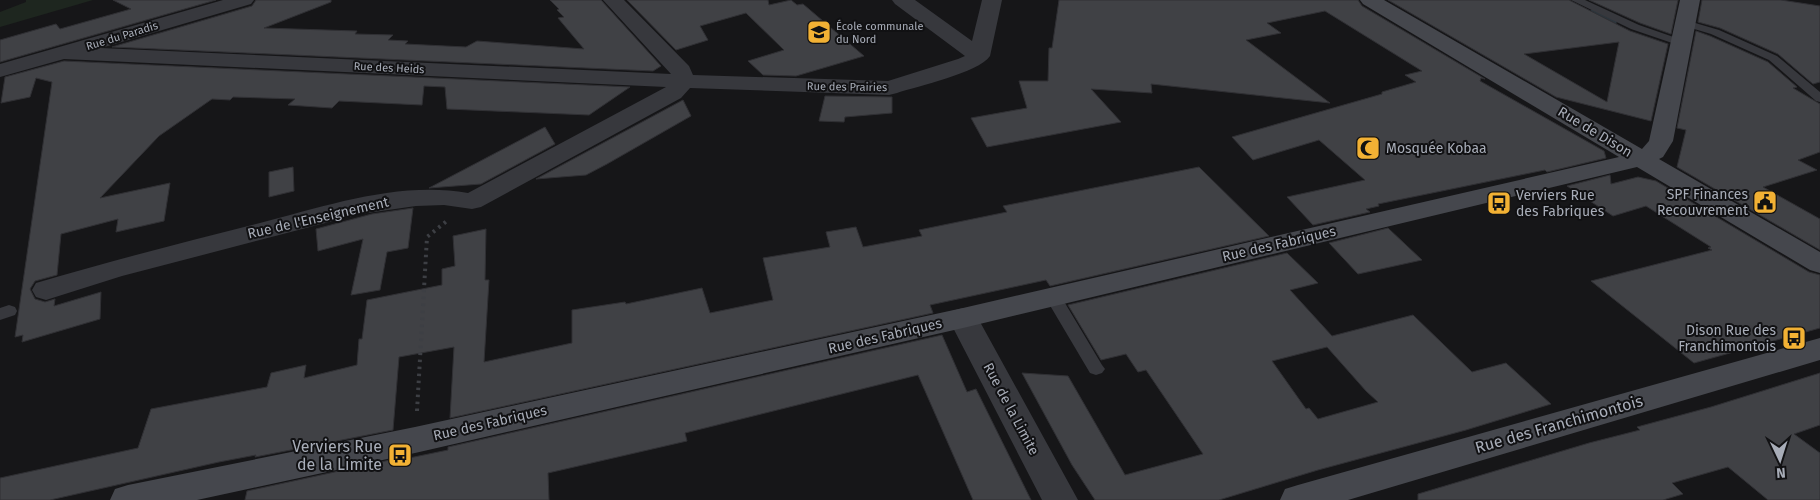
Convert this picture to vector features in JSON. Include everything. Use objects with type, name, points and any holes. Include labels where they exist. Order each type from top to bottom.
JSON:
[{"type":"street","name":"Rue du Paradis","points":[[0,71],[244,0]]},
{"type":"street","points":[[472,201],[674,93],[684,81],[681,71],[613,0]]},
{"type":"street","points":[[902,0],[979,56],[992,0]]},
{"type":"street","name":"Rue de Dison","points":[[1370,0],[1820,264]]},
{"type":"street","points":[[1640,159],[1654,152],[1661,141],[1690,0]]},
{"type":"street","name":"Rue des Heids","points":[[66,53],[712,82]]},
{"type":"street","name":"Rue des Prairies","points":[[712,82],[890,88],[966,64],[979,56]]},
{"type":"street","name":"Rue des Fabriques","points":[[128,500],[415,440],[963,318],[1640,159]]},
{"type":"street","name":"Rue de l'Enseignement","points":[[46,290],[114,269],[359,206],[395,199],[452,197],[472,201]]},
{"type":"street","name":"Rue de la Limite","points":[[963,318],[1060,500]]},
{"type":"street","name":"Rue des Franchimontois","points":[[1298,500],[1820,349]]},
{"type":"lane","points":[[1576,0],[1635,27],[1683,33],[1716,32],[1773,58],[1820,98]]},
{"type":"lane","points":[[1053,297],[1096,369]]},
{"type":"path","points":[[415,440],[428,237],[472,201]]},
{"type":"shaded area","points":[[26,0],[93,0],[0,27],[0,12],[26,2]]},
{"type":"building","points":[[113,0],[216,0],[0,62],[0,40],[56,24],[60,29],[131,9]]},
{"type":"building","points":[[256,0],[331,0],[331,2],[264,28],[357,31],[355,34],[393,35],[388,40],[408,41],[405,44],[466,47],[477,41],[584,49],[558,18],[564,17],[550,0],[601,0],[661,66],[653,71],[112,47],[252,6]]},
{"type":"building","points":[[627,0],[768,0],[769,5],[791,0],[797,5],[803,4],[864,56],[796,76],[763,75],[748,61],[784,50],[746,13],[700,26],[708,40],[676,50]]},
{"type":"building","points":[[1059,0],[1358,0],[1362,6],[1485,79],[1481,78],[1480,81],[1604,151],[1606,158],[1547,172],[1545,170],[1378,204],[1379,206],[1366,209],[1370,212],[1313,225],[1287,197],[1365,180],[1319,140],[1253,160],[1232,137],[1382,94],[1382,92],[1416,82],[1405,75],[1422,71],[1325,11],[1267,23],[1281,33],[1246,40],[1330,103],[1151,84],[1152,93],[1091,89],[1121,122],[987,147],[971,118],[1027,108],[1019,81],[1048,81],[1049,48],[1052,48]]},
{"type":"building","points":[[1388,0],[1569,0],[1630,31],[1668,44],[1651,121],[1556,97]],"holes":[[[1619,42],[1607,102],[1524,54]]]},
{"type":"building","points":[[1589,0],[1678,0],[1671,34],[1640,23]]},
{"type":"building","points":[[1702,0],[1781,0],[1820,6],[1820,82],[1813,84],[1778,54],[1720,28],[1698,22]]},
{"type":"building","points":[[1696,31],[1768,62],[1797,87],[1793,88],[1820,104],[1820,152],[1798,160],[1817,170],[1763,187],[1820,219],[1820,250],[1677,167],[1686,130],[1677,128]]},
{"type":"building","points":[[64,61],[630,87],[589,115],[447,109],[445,87],[424,86],[422,105],[339,101],[332,108],[288,105],[295,99],[233,97],[230,100],[212,99],[159,136],[100,198],[170,183],[164,221],[116,232],[118,219],[61,234],[57,275],[35,281],[30,289],[35,299],[45,302],[55,299],[54,306],[101,292],[100,319],[22,342],[23,335],[15,337],[52,82],[36,78],[30,97],[1,103],[5,77]]},
{"type":"building","points":[[825,96],[892,97],[892,113],[845,117],[844,122],[819,121]]},
{"type":"building","points":[[683,100],[691,116],[607,164],[586,175],[536,179]]},
{"type":"building","points":[[545,127],[555,144],[481,184],[429,188]]},
{"type":"building","points":[[293,167],[294,191],[269,197],[269,172]]},
{"type":"building","points":[[1199,167],[1269,236],[1050,286],[1046,280],[930,305],[933,313],[450,418],[454,347],[399,357],[393,430],[255,457],[256,455],[219,462],[50,500],[0,500],[0,478],[138,448],[151,409],[267,387],[271,373],[306,365],[304,378],[357,365],[359,339],[362,339],[367,300],[442,285],[442,269],[455,266],[453,236],[486,229],[485,280],[489,280],[484,362],[572,343],[572,310],[625,302],[626,304],[702,288],[710,313],[773,300],[763,258],[830,247],[826,232],[856,227],[863,247],[922,236],[919,230],[1007,212],[1003,206]]},
{"type":"building","points":[[1610,175],[1611,184],[1638,177],[1656,181],[1809,272],[1820,275],[1820,328],[1694,363],[1591,281],[1712,250],[1708,248],[1711,247],[1646,206],[1613,216],[1567,186]]},
{"type":"building","points":[[413,208],[408,248],[387,252],[380,290],[351,295],[363,239],[318,251],[316,229],[372,214]]},
{"type":"building","points":[[1388,228],[1422,260],[1358,274],[1329,243]]},
{"type":"building","points":[[1287,253],[1318,283],[1290,290],[1332,336],[1413,315],[1472,372],[1506,363],[1551,404],[1219,500],[1095,500],[1072,465],[1022,373],[1068,376],[1125,475],[1203,454],[1146,370],[1138,372],[1126,354],[1101,360],[1068,305]],"holes":[[[1327,347],[1378,402],[1318,419],[1309,408],[1306,409],[1272,361]]]},
{"type":"building","points":[[942,335],[967,392],[976,389],[1031,500],[973,500],[918,375],[685,433],[687,441],[548,473],[549,500],[245,500],[247,491],[390,460],[390,462],[448,450],[448,447]]},
{"type":"building","points":[[1820,373],[1820,425],[1794,434],[1820,453],[1820,500],[1768,500],[1728,467],[1672,483],[1683,494],[1663,500],[1418,500],[1418,494],[1589,443],[1640,430],[1637,427],[1711,407]]},
{"type":"waterway","points":[[1594,12],[1613,23]]},
{"type":"place","name":"École communale du Nord","points":[[819,32]]},
{"type":"place","name":"Mosquée Kobaa","points":[[1368,148]]},
{"type":"place","name":"SPF Finances Recouvrement","points":[[1765,202]]},
{"type":"place","name":"Verviers Rue des Fabriques","points":[[1499,203]]},
{"type":"place","name":"Dison Rue des Franchimontois","points":[[1794,338]]},
{"type":"place","name":"Verviers Rue de la Limite","points":[[400,455]]}]
